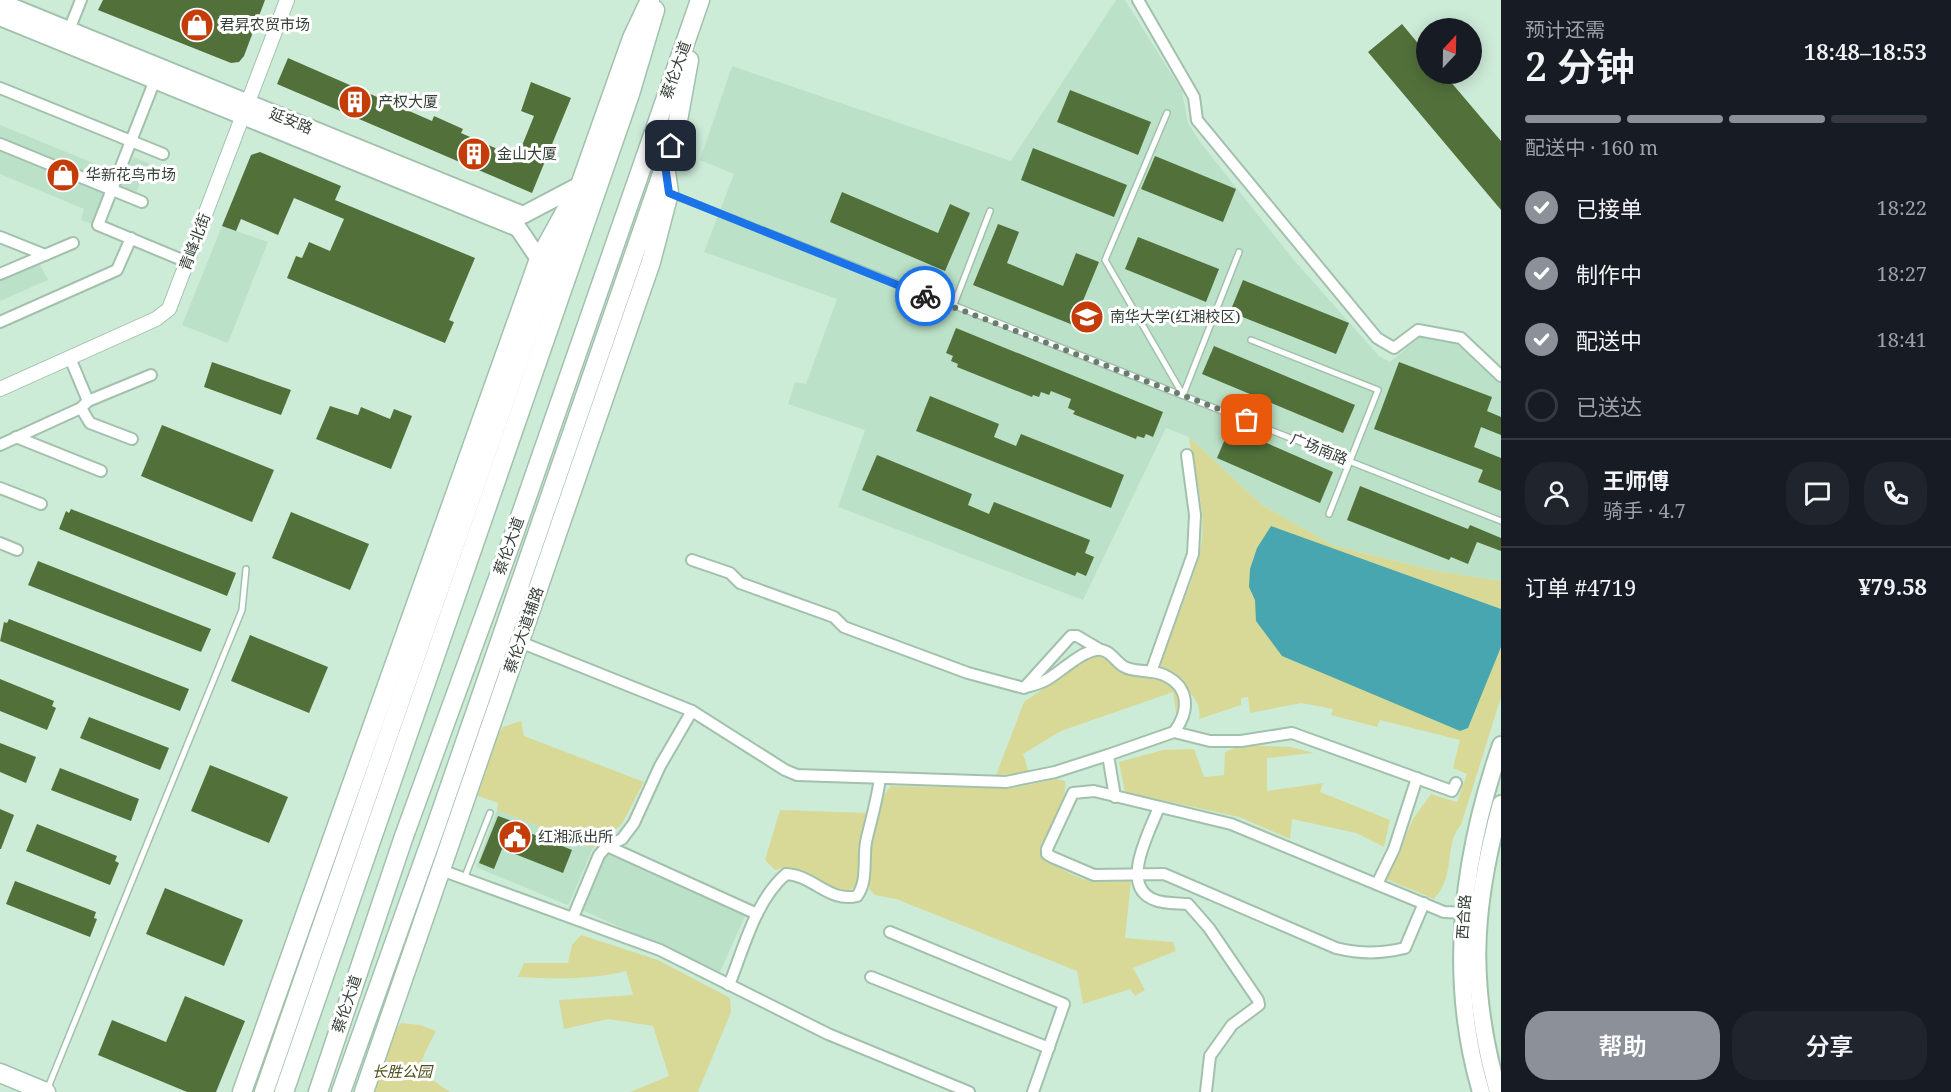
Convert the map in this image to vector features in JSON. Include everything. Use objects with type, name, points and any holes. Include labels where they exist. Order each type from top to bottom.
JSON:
[{"type":"main road","points":[[264,1092],[580,185],[632,38],[650,0]]},
{"type":"main road","name":"蔡伦大道","points":[[284,1092],[630,94],[659,0]]},
{"type":"main road","name":"延安路","points":[[0,2],[69,30],[518,228],[539,259]]},
{"type":"main road","points":[[341,1092],[436,826],[647,211],[665,165],[677,126],[700,2]]},
{"type":"main road","name":"蔡伦大道","points":[[318,1092],[403,839],[513,537],[700,2]]},
{"type":"main road","name":"延安路","points":[[0,17],[155,80],[246,110],[523,215],[580,185]]},
{"type":"main road","name":"蔡伦大道辅路","points":[[364,1092],[651,262],[669,193],[665,165]]},
{"type":"main road","points":[[242,1092],[390,670],[539,259],[580,185]]},
{"type":"main road","name":"西合路","points":[[1480,1092],[1468,1042],[1461,991],[1471,913],[1475,835],[1501,746]]},
{"type":"main road","name":"西合路","points":[[1498,1092],[1488,1060],[1477,994],[1471,913],[1501,804]]},
{"type":"main road","points":[[0,1073],[46,1092]]},
{"type":"street","points":[[69,30],[81,0]]},
{"type":"street","name":"青峰北街","points":[[0,389],[156,320],[169,309],[288,0]]},
{"type":"street","points":[[1138,0],[1194,97],[1197,120],[1377,338],[1394,348],[1418,330],[1461,338],[1501,376]]},
{"type":"street","points":[[155,80],[98,225],[188,262]]},
{"type":"street","points":[[0,88],[163,154]]},
{"type":"street","points":[[0,144],[142,202]]},
{"type":"street","points":[[0,237],[45,255]]},
{"type":"street","points":[[0,321],[117,270],[131,238]]},
{"type":"street","points":[[0,274],[74,243]]},
{"type":"street","points":[[70,358],[90,423],[132,439]]},
{"type":"street","points":[[0,445],[84,404],[151,375]]},
{"type":"street","points":[[16,437],[101,471]]},
{"type":"street","points":[[1151,672],[1193,554],[1195,515],[1187,455]]},
{"type":"street","points":[[0,488],[41,504]]},
{"type":"street","points":[[0,543],[17,550]]},
{"type":"street","points":[[692,560],[730,573],[740,583],[834,617],[844,627],[968,673],[1024,688],[1046,681],[1087,652],[1099,649]]},
{"type":"street","points":[[1024,688],[1071,636],[1077,636],[1110,654],[1124,667],[1163,675],[1179,686],[1186,697],[1181,723],[1174,732]]},
{"type":"street","points":[[520,642],[692,711],[785,770],[797,775],[860,775],[880,778],[1006,782],[1055,772],[1174,732],[1210,741],[1241,741],[1292,733],[1452,791],[1456,783]]},
{"type":"street","points":[[573,917],[599,855],[607,846],[622,839],[634,823],[660,766],[692,711]]},
{"type":"street","points":[[1108,754],[1115,796]]},
{"type":"street","points":[[729,985],[757,914],[786,874],[805,878],[835,896],[847,899],[857,896],[863,882],[866,844],[877,807],[880,778]]},
{"type":"street","points":[[1377,884],[1394,849],[1417,778]]},
{"type":"street","points":[[1424,903],[1405,948],[1377,954],[1362,954],[1336,948],[1164,874],[1094,875],[1047,854],[1073,793],[1094,792],[1231,824],[1424,903],[1444,912],[1471,913]]},
{"type":"street","points":[[1159,807],[1138,865],[1137,884],[1144,893],[1155,900],[1188,904],[1209,928],[1258,1000],[1258,1005],[1232,1025],[1210,1056],[1206,1092]]},
{"type":"street","points":[[607,846],[757,914]]},
{"type":"street","points":[[441,870],[660,950],[828,1035],[969,1092]]},
{"type":"street","points":[[890,932],[1064,1004],[1033,1092]]},
{"type":"street","points":[[871,976],[1049,1048]]},
{"type":"lane","points":[[1167,113],[1105,260],[1183,395]]},
{"type":"lane","name":"广场南路","points":[[669,193],[953,307],[1501,521]]},
{"type":"lane","points":[[953,307],[990,211]]},
{"type":"lane","points":[[1183,395],[1239,252]]},
{"type":"lane","points":[[1251,340],[1378,390],[1329,514]]},
{"type":"lane","points":[[46,1092],[242,610],[246,569]]},
{"type":"lane","points":[[464,879],[490,813]]},
{"type":"shaded area","name":"南华大学(红湘校区)","points":[[1116,0],[1125,0],[1182,91],[1188,123],[1200,142],[1293,259],[1379,356],[1390,362],[1421,336],[1456,343],[1501,383],[1501,581],[1437,571],[1334,546],[1262,505],[1189,437],[1166,428],[1083,600],[838,507],[865,430],[788,404],[795,382],[806,384],[837,299],[704,252],[734,174],[700,160],[732,66],[1011,161]]},
{"type":"shaded area","name":"华新花鸟市场","points":[[0,125],[125,176],[133,157],[149,163],[135,195],[109,184],[92,224],[81,220],[84,209],[0,174]]},
{"type":"shaded area","points":[[222,226],[268,242],[228,343],[182,325]]},
{"type":"shaded area","points":[[38,261],[48,280],[0,301],[0,278]]},
{"type":"shaded area","points":[[497,810],[593,848],[569,904],[476,867]]},
{"type":"shaded area","points":[[607,854],[745,916],[720,972],[582,910]]},
{"type":"green space","points":[[1189,437],[1262,505],[1334,546],[1437,571],[1501,581],[1501,697],[1461,825],[1452,841],[1445,880],[1434,899],[1386,879],[1413,819],[1431,794],[1457,802],[1467,774],[1453,768],[1460,740],[1380,720],[1377,727],[1331,715],[1333,709],[1301,703],[1250,713],[1248,697],[1241,698],[1241,705],[1199,719],[1197,702],[1161,667],[1160,658],[1191,582],[1202,539],[1201,501]]},
{"type":"green space","points":[[1101,653],[1158,678],[1178,691],[1182,698],[1182,706],[1177,720],[1173,692],[1061,731],[1023,754],[1029,773],[996,775],[1024,702],[1090,656]]},
{"type":"green space","points":[[521,721],[524,736],[644,782],[622,824],[593,848],[497,810],[498,803],[475,795],[499,733],[503,727]]},
{"type":"green space","points":[[1242,745],[1291,747],[1314,753],[1267,758],[1267,791],[1323,783],[1320,792],[1390,820],[1384,847],[1356,833],[1292,819],[1290,839],[1239,817],[1125,792],[1119,762],[1163,750],[1194,749],[1204,777],[1224,775],[1225,752]]},
{"type":"green space","points":[[1055,779],[1065,781],[1065,792],[1046,840],[1044,859],[1085,879],[1104,882],[1131,881],[1125,938],[1173,942],[1176,951],[1133,968],[1145,990],[1135,996],[1130,989],[1083,1004],[1077,971],[896,899],[875,895],[870,890],[870,851],[875,820],[879,805],[891,786],[1014,788]]},
{"type":"green space","points":[[780,810],[870,813],[859,847],[861,864],[856,886],[849,890],[834,890],[796,869],[775,870],[765,860]]},
{"type":"green space","points":[[581,935],[658,960],[730,998],[731,1012],[698,1092],[630,1092],[669,1076],[653,1026],[608,1019],[564,1029],[559,1000],[633,995],[626,971],[586,977],[518,977],[524,963],[568,963],[572,945]]},
{"type":"green space","name":"长胜公园","points":[[401,1023],[420,1025],[436,1031],[425,1053],[422,1067],[424,1072],[450,1092],[374,1092],[394,1033]]},
{"type":"water","points":[[1271,526],[1501,609],[1501,647],[1468,728],[1460,731],[1282,656],[1256,621],[1255,600],[1249,587],[1250,569],[1257,548]]},
{"type":"building","name":"君昇农贸市场","points":[[103,0],[265,0],[244,56],[239,62],[231,63],[98,10]]},
{"type":"building","points":[[1402,24],[1416,41],[1416,84],[1453,84],[1501,141],[1501,210],[1368,52]]},
{"type":"building","points":[[288,58],[432,121],[434,116],[463,129],[461,133],[502,151],[504,147],[519,153],[534,116],[521,111],[531,82],[571,98],[532,193],[277,84]]},
{"type":"building","points":[[1070,90],[1151,122],[1138,155],[1057,122]]},
{"type":"building","points":[[1033,148],[1127,185],[1114,217],[1021,180]]},
{"type":"building","points":[[260,152],[341,186],[335,200],[475,258],[449,320],[454,322],[445,343],[287,278],[296,256],[302,258],[309,242],[330,251],[344,219],[294,198],[278,235],[241,219],[236,231],[222,226],[251,155]]},
{"type":"building","points":[[1155,156],[1236,189],[1223,222],[1141,189]]},
{"type":"building","points":[[842,192],[938,233],[950,204],[970,213],[945,271],[830,222]]},
{"type":"building","points":[[998,224],[1019,232],[1007,263],[1063,286],[1076,253],[1099,262],[1073,325],[973,285]]},
{"type":"building","points":[[1138,237],[1219,269],[1206,302],[1125,269]]},
{"type":"building","points":[[1243,280],[1349,323],[1336,354],[1230,312]]},
{"type":"building","points":[[956,328],[1163,412],[1153,437],[1146,434],[1144,438],[1137,436],[1136,439],[1073,414],[1075,411],[1068,408],[1071,399],[1051,391],[1049,395],[1041,392],[1039,397],[1033,395],[1032,397],[957,367],[958,364],[951,361],[953,356],[946,353]]},
{"type":"building","points":[[1214,346],[1355,405],[1343,433],[1202,374]]},
{"type":"building","points":[[212,362],[291,390],[281,415],[204,387]]},
{"type":"building","points":[[1399,362],[1492,397],[1487,411],[1501,417],[1501,435],[1481,427],[1474,447],[1501,458],[1501,491],[1478,482],[1483,470],[1374,429]]},
{"type":"building","points":[[930,396],[999,424],[994,437],[1016,446],[1021,434],[1124,475],[1111,508],[916,431]]},
{"type":"building","points":[[330,406],[358,415],[361,407],[390,419],[394,409],[412,416],[391,469],[316,439]]},
{"type":"building","points":[[162,425],[274,470],[252,522],[141,476]]},
{"type":"building","points":[[1230,427],[1333,472],[1320,503],[1217,458]]},
{"type":"building","points":[[877,455],[972,494],[968,505],[989,514],[994,502],[1090,540],[1085,553],[1094,557],[1086,576],[1077,572],[1075,576],[862,490]]},
{"type":"building","points":[[1360,486],[1468,529],[1470,525],[1501,538],[1501,551],[1477,542],[1468,564],[1451,557],[1449,560],[1347,520]]},
{"type":"building","points":[[71,509],[236,573],[227,596],[59,529],[66,511],[69,513]]},
{"type":"building","points":[[291,512],[369,544],[350,590],[272,558]]},
{"type":"building","points":[[38,561],[211,629],[201,652],[28,585]]},
{"type":"building","points":[[9,619],[189,689],[180,711],[0,641],[4,622],[7,623]]},
{"type":"building","points":[[250,635],[328,667],[309,713],[231,681]]},
{"type":"building","points":[[0,679],[54,701],[52,706],[56,708],[47,730],[0,711]]},
{"type":"building","points":[[89,717],[169,748],[160,770],[80,738]]},
{"type":"building","points":[[0,743],[36,757],[26,783],[0,772]]},
{"type":"building","points":[[210,765],[288,797],[269,843],[191,811]]},
{"type":"building","points":[[60,768],[139,799],[131,821],[51,790]]},
{"type":"building","points":[[0,809],[14,815],[1,849],[0,849]]},
{"type":"building","name":"红湘派出所","points":[[498,816],[515,822],[513,826],[572,850],[563,873],[502,849],[494,869],[479,863]]},
{"type":"building","points":[[37,824],[117,856],[115,861],[119,863],[110,885],[26,851]]},
{"type":"building","points":[[15,881],[96,912],[94,918],[97,919],[90,937],[6,904]]},
{"type":"building","points":[[165,888],[243,920],[224,966],[146,934]]},
{"type":"building","points":[[185,996],[245,1021],[216,1092],[187,1092],[98,1055],[112,1020],[166,1042]]},
{"type":"way so far","points":[[925,296],[1247,420]]},
{"type":"place","name":"君昇农贸市场","points":[[197,25]]},
{"type":"place","name":"产权大厦","points":[[355,102]]},
{"type":"place","name":"金山大厦","points":[[474,154]]},
{"type":"place","name":"华新花鸟市场","points":[[63,175]]},
{"type":"place","name":"南华大学(红湘校区)","points":[[1087,317]]},
{"type":"place","name":"红湘派出所","points":[[515,837]]},
{"type":"route","points":[[671,146],[665,165],[669,193],[925,296]]}]
